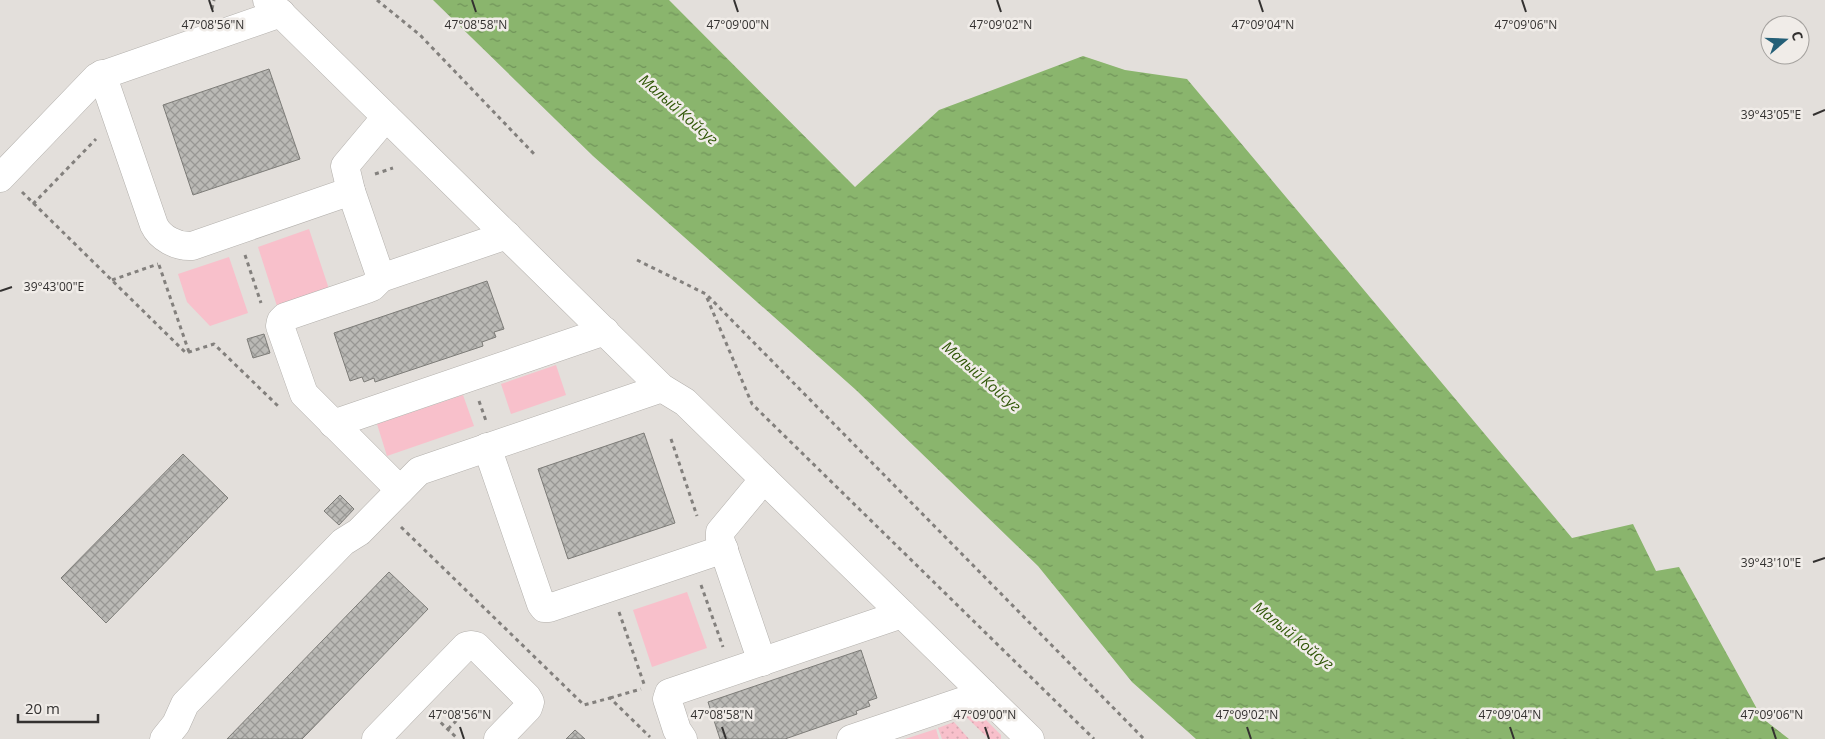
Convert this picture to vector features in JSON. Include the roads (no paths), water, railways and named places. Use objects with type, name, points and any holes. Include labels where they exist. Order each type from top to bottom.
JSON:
[{"type":"lane","points":[[10,184],[91,82],[102,74],[274,7],[662,388],[685,402],[1030,739]]},
{"type":"lane","points":[[102,74],[154,225],[158,232],[180,245],[192,246],[351,191]]},
{"type":"lane","points":[[381,278],[344,166],[386,117]]},
{"type":"lane","points":[[400,490],[304,394],[280,326],[281,320],[372,287],[381,278],[507,235]]},
{"type":"lane","points":[[333,424],[605,331]]},
{"type":"lane","points":[[164,739],[176,724],[185,704],[343,542],[359,532],[419,471],[662,388]]},
{"type":"lane","points":[[491,446],[541,604],[544,608],[611,588],[724,549]]},
{"type":"lane","points":[[762,662],[720,532],[722,527],[764,479]]},
{"type":"lane","points":[[683,739],[656,692],[669,693],[902,614]]},
{"type":"lane","points":[[376,739],[466,646],[471,645],[476,646],[530,702],[528,708],[498,739]]},
{"type":"lane","points":[[851,739],[984,694]]},
{"type":"water","name":"Малый Койсуг","points":[[433,0],[669,0],[855,187],[939,110],[1083,56],[1125,70],[1187,79],[1572,538],[1633,524],[1656,571],[1679,567],[1762,718],[1789,739],[1196,739],[1132,682],[1038,566],[856,390],[593,156]]}]
